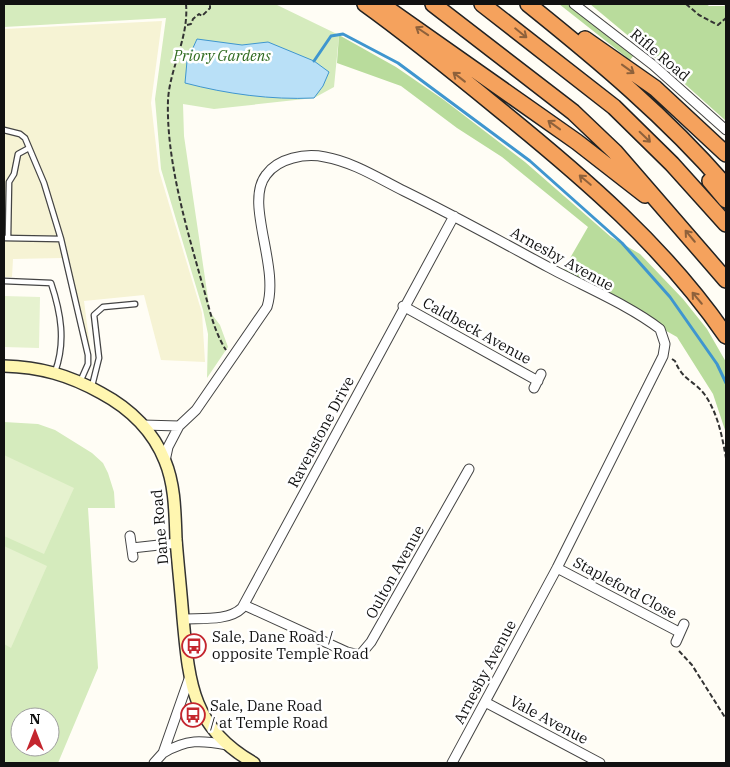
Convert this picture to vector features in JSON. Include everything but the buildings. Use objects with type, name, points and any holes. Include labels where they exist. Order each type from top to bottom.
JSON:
[{"type":"highway","points":[[365,4],[483,96],[598,191],[659,253],[712,315],[726,336]]},
{"type":"highway","points":[[381,4],[577,142],[676,219]]},
{"type":"highway","points":[[433,4],[574,112],[615,152],[676,219],[726,280]]},
{"type":"highway","points":[[482,4],[614,107],[672,164],[726,224]]},
{"type":"highway","points":[[528,4],[620,79],[691,145],[726,186]]},
{"type":"highway","points":[[528,4],[596,46],[654,88],[726,154]]},
{"type":"highway","points":[[640,98],[726,200]]},
{"type":"main road","name":"Dane Road","points":[[4,366],[55,372],[80,382],[113,399],[143,425],[165,461],[174,500],[189,679],[210,725],[227,745],[254,763]]},
{"type":"street","name":"Rifle Road","points":[[574,4],[653,65],[726,130]]},
{"type":"street","name":"Arnesby Avenue","points":[[165,461],[168,447],[179,426],[196,410],[267,307],[271,294],[270,268],[257,196],[263,179],[273,168],[301,156],[323,157],[349,163],[454,216],[652,323],[664,336],[663,356],[557,568],[452,763]]},
{"type":"street","name":"Ravenstone Drive","points":[[244,605],[403,306],[454,216]]},
{"type":"street","name":"Caldbeck Avenue","points":[[403,306],[538,381]]},
{"type":"street","points":[[143,425],[179,426]]},
{"type":"street","name":"Oulton Avenue","points":[[244,605],[347,652],[360,655],[371,642],[469,469]]},
{"type":"street","points":[[130,536],[132,552],[177,543]]},
{"type":"street","name":"Stapleford Close","points":[[557,568],[682,628],[676,642]]},
{"type":"street","points":[[184,619],[227,616],[237,612],[244,605]]},
{"type":"street","points":[[163,753],[189,679]]},
{"type":"street","name":"Vale Avenue","points":[[485,702],[600,763]]},
{"type":"street","points":[[154,763],[163,753],[179,744],[206,741],[227,745]]},
{"type":"lane","points":[[4,130],[20,134],[30,148],[44,183],[61,239],[88,355],[86,372],[80,382]]},
{"type":"lane","points":[[30,148],[18,154],[14,174],[6,182],[6,238],[61,239]]},
{"type":"lane","points":[[4,282],[52,283],[59,308],[62,354],[55,372]]},
{"type":"lane","points":[[92,388],[99,358],[94,315],[103,307],[135,304]]},
{"type":"path","points":[[186,4],[187,25],[168,98],[169,132],[193,247],[216,335],[232,359]]},
{"type":"path","points":[[187,25],[191,24],[193,19],[199,14],[202,16],[210,8],[210,4]]},
{"type":"path","points":[[686,4],[699,15],[718,25],[726,18]]},
{"type":"path","points":[[663,356],[675,361],[680,374],[704,394],[716,413],[726,458]]},
{"type":"path","points":[[676,642],[680,653],[692,665],[726,718]]},
{"type":"shaded area","points":[[162,21],[151,103],[159,171],[202,313],[205,362],[161,360],[144,295],[84,301],[91,355],[86,355],[63,258],[13,259],[12,277],[4,277],[4,29]]},
{"type":"green space","name":"Priory Gardens","points":[[4,4],[275,4],[339,35],[334,87],[314,98],[214,109],[183,104],[184,136],[210,312],[220,325],[228,347],[207,378],[208,334],[203,310],[161,169],[155,99],[166,18],[4,27]]},
{"type":"green space","points":[[559,4],[567,4],[634,55],[630,60]]},
{"type":"green space","points":[[590,4],[706,4],[709,6],[724,6],[726,4],[726,121],[667,68]]},
{"type":"green space","points":[[339,35],[396,67],[444,100],[525,162],[611,237],[640,254],[683,299],[707,329],[726,362],[726,433],[713,394],[677,337],[562,272],[588,227],[502,157],[457,128],[401,86],[337,63]]},
{"type":"green space","points":[[4,296],[40,297],[39,348],[4,347]]},
{"type":"green space","points":[[4,422],[38,424],[55,430],[92,453],[103,463],[114,492],[115,508],[88,508],[98,668],[58,763],[4,763]]},
{"type":"green space","points":[[4,455],[74,488],[44,554],[4,536]]},
{"type":"green space","points":[[4,546],[47,566],[11,648],[4,644]]},
{"type":"water","points":[[197,39],[242,45],[268,42],[314,61],[329,72],[323,86],[314,98],[249,95],[185,83],[187,61]]},
{"type":"waterway","points":[[314,61],[331,36],[343,34],[398,63],[530,161],[622,243],[670,297],[717,364],[726,383]]},
{"type":"place","name":"Sale, Dane Road / opposite Temple Road","points":[[194,646]]},
{"type":"place","name":"Sale, Dane Road / at Temple Road","points":[[193,715]]}]
